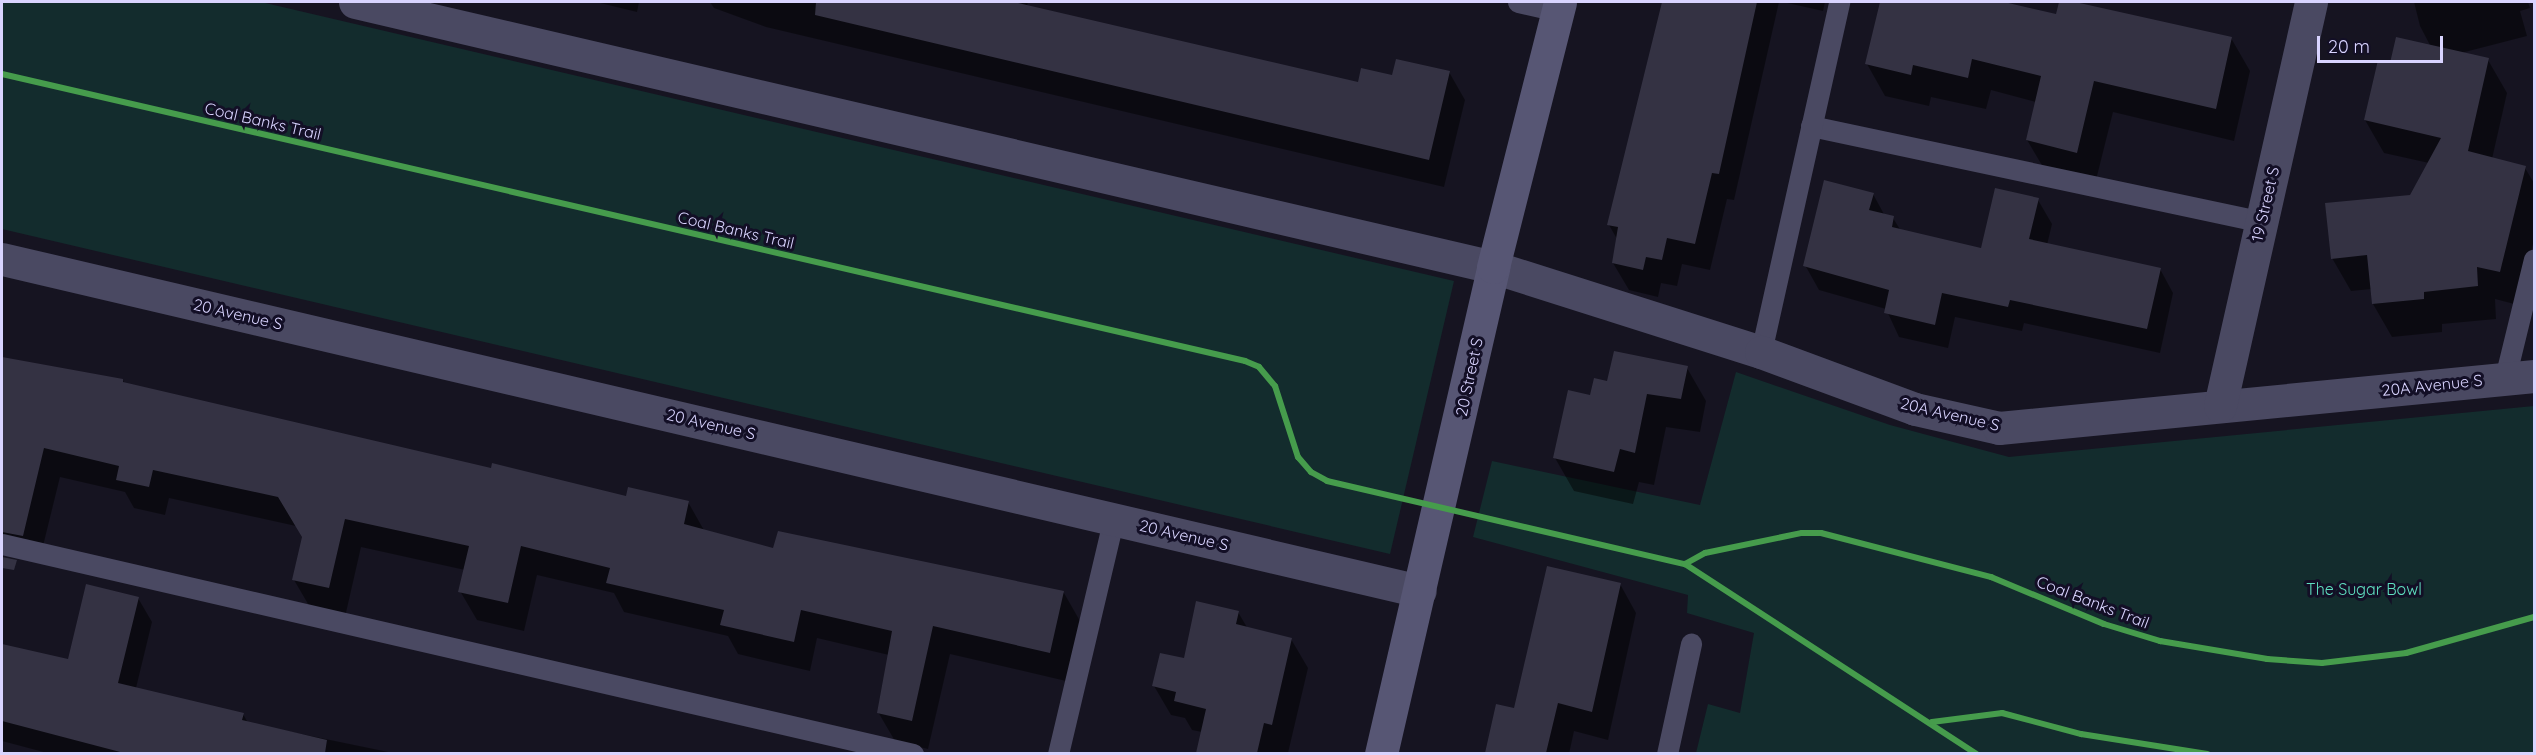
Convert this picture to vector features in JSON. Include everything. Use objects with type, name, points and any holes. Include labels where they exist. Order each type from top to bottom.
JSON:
[{"type":"street","points":[[355,2],[1494,267]]},
{"type":"street","name":"19 Street S","points":[[2220,406],[2311,2]]},
{"type":"street","name":"20 Street S","points":[[1381,753],[1494,267],[1559,6]]},
{"type":"street","name":"20 Avenue S","points":[[2,259],[1420,591]]},
{"type":"street","name":"20A Avenue S","points":[[1494,267],[1761,352],[1915,409],[1999,428],[2520,377]]},
{"type":"lane","points":[[1518,2],[1559,6]]},
{"type":"lane","points":[[1761,352],[1839,2]]},
{"type":"lane","points":[[1811,126],[2261,222]]},
{"type":"lane","points":[[2520,377],[2535,259]]},
{"type":"lane","points":[[1058,753],[1114,519]]},
{"type":"lane","points":[[2,544],[913,753]]},
{"type":"lane","points":[[1667,753],[1691,644]]},
{"type":"green space","points":[[2,2],[261,2],[1454,281],[1390,554],[2,229]]},
{"type":"green space","name":"The Sugar Bowl","points":[[1736,372],[1890,425],[2009,457],[2534,406],[2534,753],[1696,753],[1708,704],[1740,713],[1754,633],[1687,613],[1688,595],[1473,537],[1492,461],[1700,505]]},
{"type":"building","points":[[816,2],[1014,2],[1358,82],[1361,68],[1392,75],[1396,59],[1450,71],[1429,160],[815,15]]},
{"type":"building","points":[[1662,2],[1757,2],[1719,174],[1712,173],[1695,244],[1667,238],[1662,260],[1646,257],[1643,270],[1612,263],[1618,227],[1607,225]]},
{"type":"building","points":[[1880,2],[2004,2],[2056,14],[2059,2],[2075,2],[2232,37],[2216,109],[2094,81],[2077,153],[2026,140],[2041,76],[1972,59],[1968,78],[1913,65],[1911,75],[1865,64]]},
{"type":"building","points":[[2396,37],[2489,58],[2468,151],[2526,166],[2500,272],[2477,267],[2478,286],[2424,292],[2424,299],[2372,304],[2367,255],[2331,259],[2325,203],[2410,195],[2441,138],[2364,120],[2378,60],[2390,63]]},
{"type":"building","points":[[1824,180],[1874,193],[1869,210],[1894,216],[1892,227],[1981,248],[1995,188],[2039,198],[2029,239],[2161,268],[2147,329],[2010,300],[2008,307],[1942,293],[1935,325],[1884,313],[1889,290],[1803,266]]},
{"type":"building","points":[[1614,351],[1688,366],[1681,399],[1647,394],[1635,453],[1620,449],[1614,472],[1553,458],[1568,390],[1590,395],[1594,378],[1607,381]]},
{"type":"building","points":[[2,357],[123,379],[123,382],[491,468],[492,463],[626,496],[628,487],[689,501],[684,524],[773,548],[778,531],[1064,591],[1050,653],[933,626],[912,721],[877,713],[892,631],[801,610],[794,642],[720,625],[724,610],[606,583],[610,568],[521,546],[508,603],[458,592],[469,546],[345,519],[329,588],[292,580],[302,537],[278,497],[153,470],[149,487],[116,480],[119,466],[44,448],[23,536],[2,532]]},
{"type":"building","points":[[2,557],[17,560],[14,570],[2,568]]},
{"type":"building","points":[[1547,566],[1621,583],[1592,712],[1558,703],[1546,753],[1485,753],[1496,704],[1514,708]]},
{"type":"building","points":[[86,584],[139,597],[118,683],[244,713],[242,720],[327,740],[325,753],[124,753],[2,721],[2,644],[68,659]]},
{"type":"building","points":[[1196,601],[1239,611],[1236,624],[1292,638],[1272,725],[1264,723],[1257,753],[1196,753],[1206,709],[1174,701],[1176,692],[1152,686],[1160,653],[1184,658]]},
{"type":"cycle path","name":"Coal Banks Trail","points":[[2,74],[1245,361],[1259,367],[1275,386],[1298,457],[1311,472],[1327,481],[1685,564],[1977,754]]},
{"type":"cycle path","name":"Coal Banks Trail","points":[[1685,564],[1705,553],[1802,533],[1821,533],[1991,577],[2104,624],[2160,641],[2267,659],[2322,663],[2406,653],[2534,617]]},
{"type":"cycle path","points":[[1932,722],[2002,713],[2081,734],[2207,754]]}]
